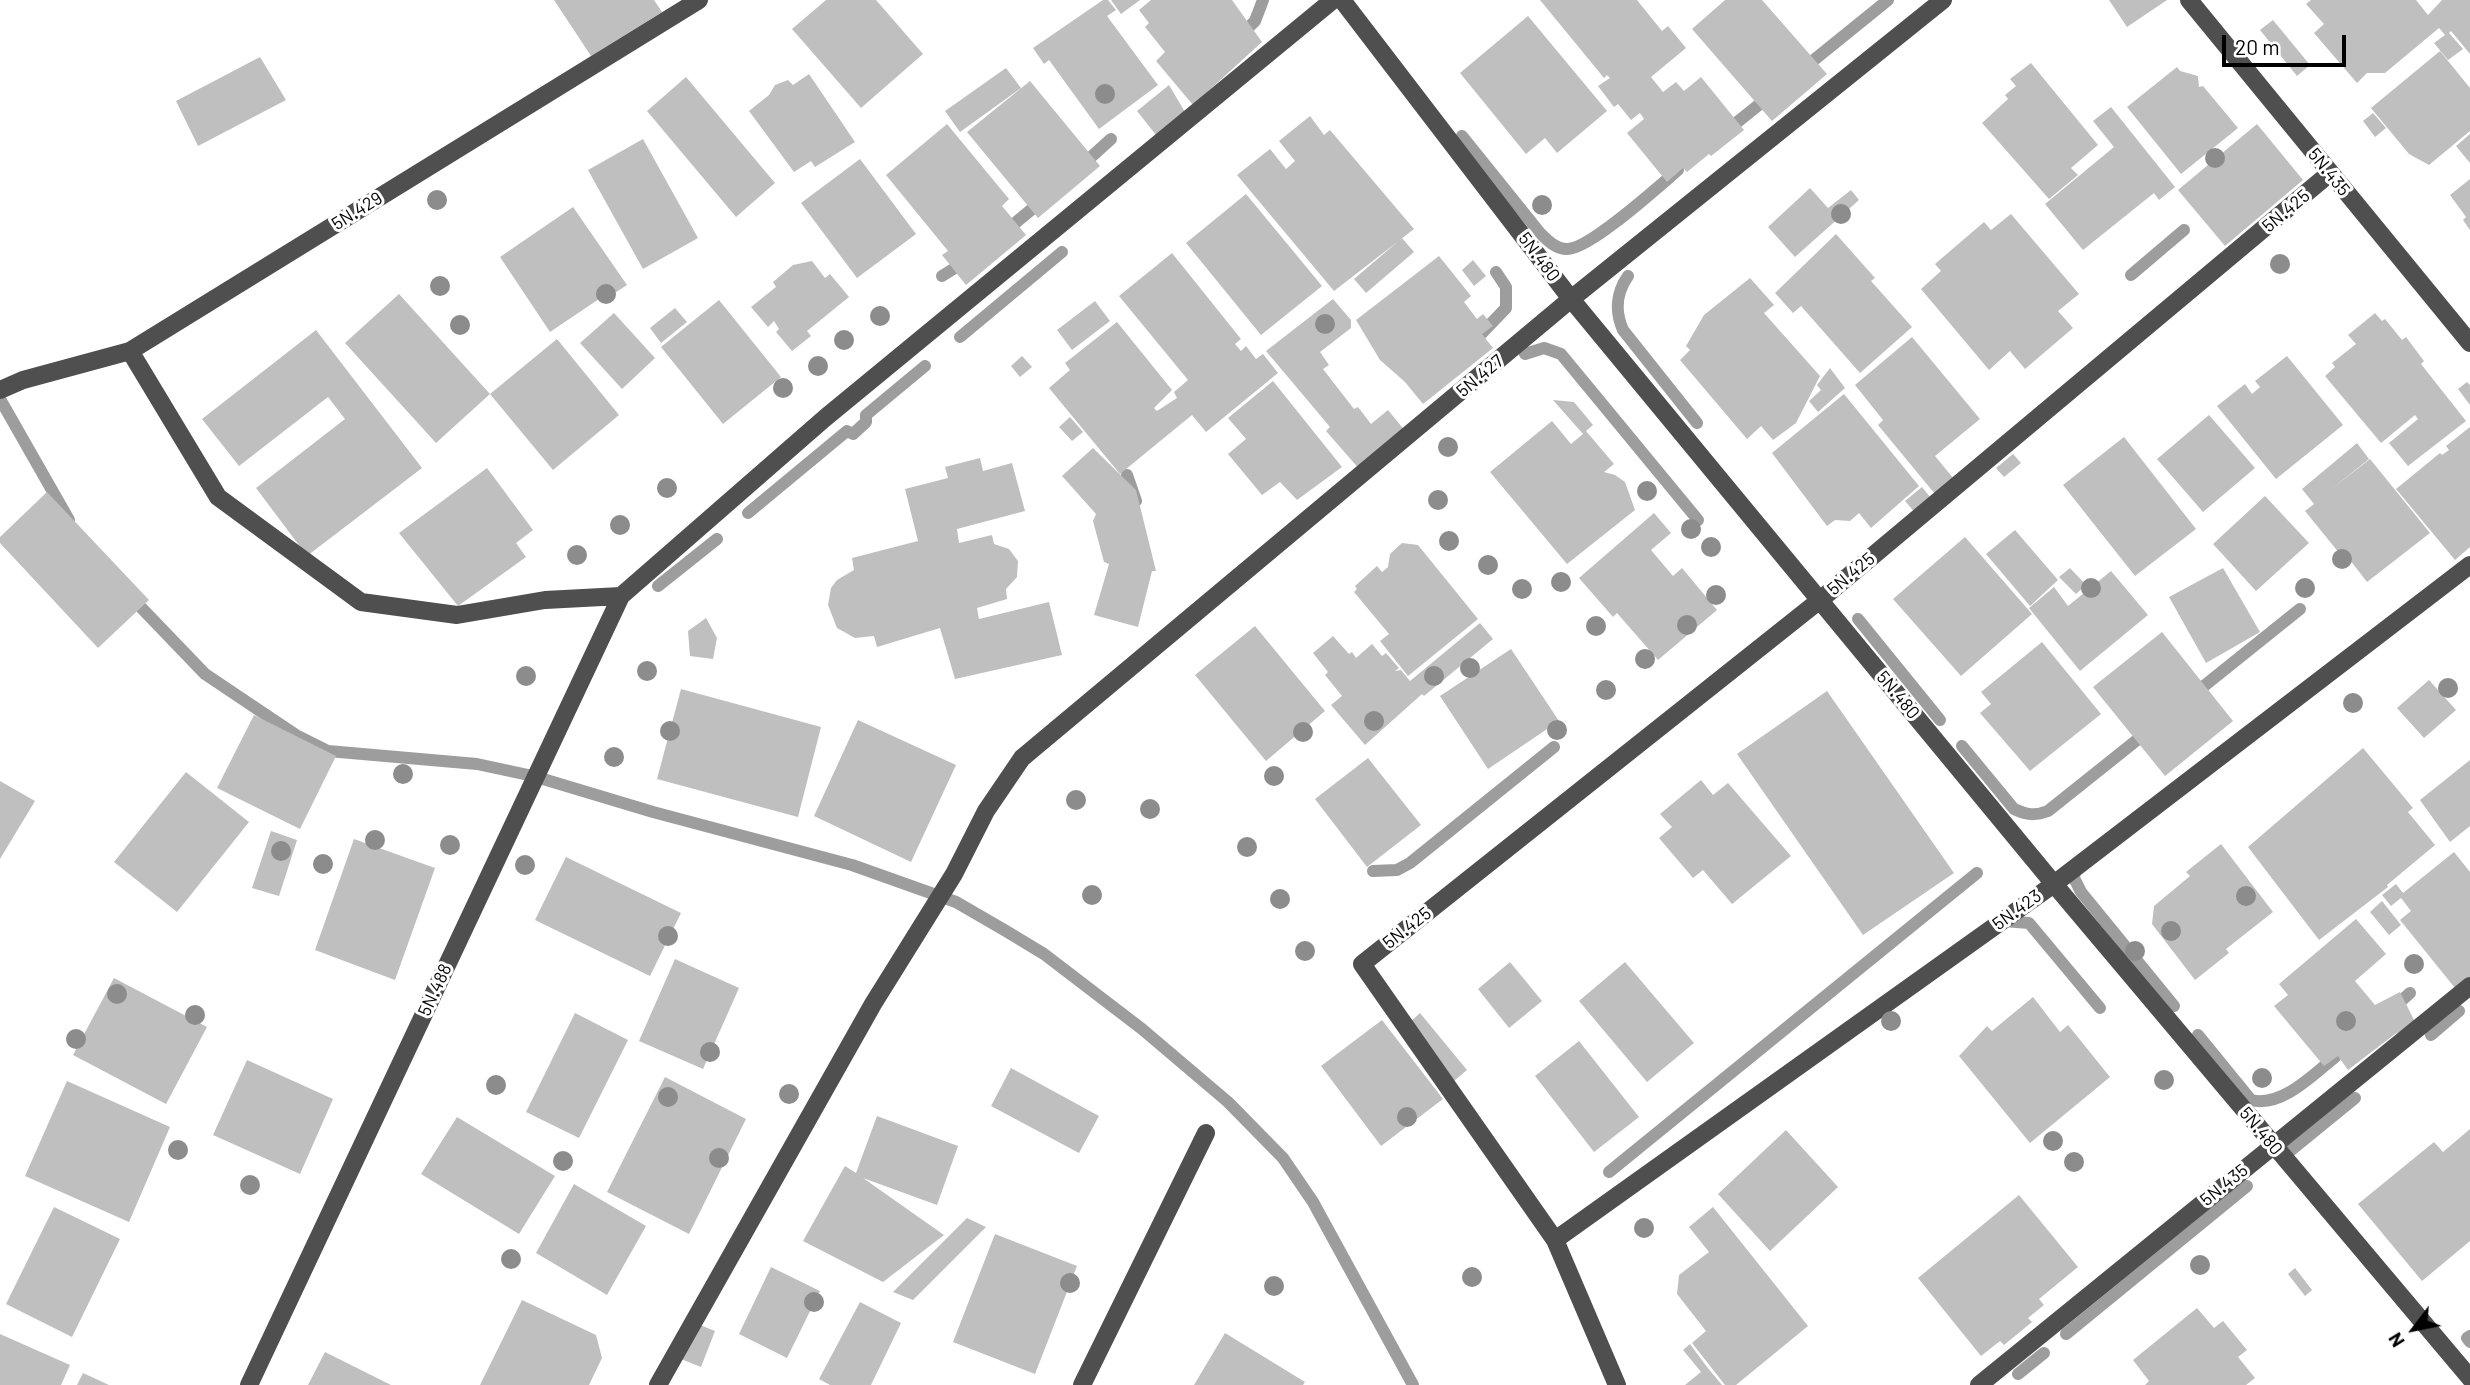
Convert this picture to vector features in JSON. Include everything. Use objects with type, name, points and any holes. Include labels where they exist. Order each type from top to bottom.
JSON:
[{"type":"street","name":"5N.429","points":[[0,390],[23,380],[130,351],[699,0]]},
{"type":"street","points":[[130,351],[218,497],[361,602],[457,615],[545,600],[621,596],[825,418],[1333,0]]},
{"type":"street","name":"5N.480","points":[[1342,0],[1571,299],[2054,884],[2470,1378]]},
{"type":"street","name":"5N.427","points":[[658,1385],[873,1004],[924,926],[986,811],[1022,758],[1571,299],[1943,0]]},
{"type":"street","name":"5N.435","points":[[2189,0],[2470,343]]},
{"type":"street","name":"5N.425","points":[[1555,1240],[1362,964],[1820,600],[2330,173]]},
{"type":"street","name":"5N.423","points":[[1555,1240],[2054,884],[2470,565]]},
{"type":"street","name":"5N.488","points":[[249,1385],[621,596]]},
{"type":"street","name":"5N.435","points":[[1979,1385],[2470,986]]},
{"type":"street","points":[[1082,1385],[1206,1133]]},
{"type":"street","points":[[1555,1240],[1616,1385]]},
{"type":"building","points":[[554,0],[654,0],[662,12],[591,56]]},
{"type":"building","points":[[826,0],[876,0],[923,54],[861,108],[792,29]]},
{"type":"building","points":[[1103,0],[1108,0],[1116,10],[1107,16],[1158,85],[1099,129],[1049,60],[1044,64],[1033,48]]},
{"type":"building","points":[[1111,0],[1140,0],[1121,14]]},
{"type":"building","points":[[1151,0],[1232,0],[1262,42],[1193,105],[1156,61],[1165,52],[1145,27],[1149,23],[1139,10]]},
{"type":"building","points":[[1540,0],[1637,0],[1662,31],[1668,26],[1686,48],[1651,77],[1663,92],[1676,82],[1684,91],[1701,77],[1744,130],[1711,156],[1709,154],[1687,172],[1683,168],[1667,182],[1627,133],[1644,119],[1640,113],[1631,120],[1618,104],[1614,107],[1598,86],[1610,78],[1607,75],[1604,78]]},
{"type":"building","points":[[1725,0],[1762,0],[1827,74],[1772,121],[1692,29]]},
{"type":"building","points":[[2109,0],[2167,0],[2127,27]]},
{"type":"building","points":[[2311,0],[2416,0],[2428,15],[2442,0],[2470,0],[2470,54],[2451,31],[2449,33],[2463,49],[2448,60],[2434,43],[2445,35],[2439,28],[2385,73],[2367,73],[2357,83],[2314,33],[2324,24],[2306,4]]},
{"type":"building","points":[[1528,16],[1607,111],[1557,153],[1545,138],[1526,154],[1460,73]]},
{"type":"building","points":[[2273,20],[2310,65],[2297,76],[2260,30]]},
{"type":"building","points":[[2440,51],[2470,88],[2470,131],[2429,165],[2409,154],[2371,108]]},
{"type":"building","points":[[260,57],[286,100],[198,146],[176,101]]},
{"type":"building","points":[[2031,63],[2098,145],[2071,168],[2078,175],[2049,199],[1982,123],[2008,99],[2005,95],[2016,86],[2010,79]]},
{"type":"building","points":[[2177,67],[2180,71],[2198,76],[2199,87],[2203,86],[2238,128],[2181,174],[2127,107]]},
{"type":"building","points":[[1006,68],[1021,88],[960,132],[945,111]]},
{"type":"building","points":[[809,74],[855,142],[815,167],[811,161],[794,172],[749,111],[769,95],[775,85],[788,80],[793,85]]},
{"type":"building","points":[[686,77],[775,183],[736,217],[647,111]]},
{"type":"building","points":[[1030,81],[1100,166],[1038,218],[967,132]]},
{"type":"building","points":[[1169,85],[1188,117],[1160,140],[1137,111]]},
{"type":"building","points":[[2111,107],[2175,187],[2159,200],[2154,193],[2083,250],[2045,204],[2114,147],[2093,121]]},
{"type":"building","points":[[2373,113],[2386,128],[2375,137],[2363,121]]},
{"type":"building","points":[[1310,116],[1324,135],[1330,130],[1414,229],[1334,291],[1237,175],[1270,149],[1286,169],[1295,161],[1279,141]]},
{"type":"building","points":[[947,124],[1009,199],[1002,206],[1026,235],[966,285],[942,255],[948,251],[886,175]]},
{"type":"building","points":[[2257,124],[2303,180],[2225,246],[2178,190]]},
{"type":"building","points":[[2470,134],[2470,163],[2456,146]]},
{"type":"building","points":[[643,139],[698,238],[643,269],[588,170]]},
{"type":"building","points":[[860,159],[916,234],[857,278],[801,203]]},
{"type":"building","points":[[2470,179],[2470,230],[2463,220],[2466,217],[2450,195]]},
{"type":"building","points":[[1810,188],[1828,208],[1851,190],[1859,200],[1795,257],[1768,227]]},
{"type":"building","points":[[1246,194],[1322,286],[1261,335],[1186,243]]},
{"type":"building","points":[[573,207],[627,285],[601,302],[599,299],[550,332],[500,257]]},
{"type":"building","points":[[2011,214],[2079,294],[2058,311],[2073,328],[2025,369],[2010,351],[1989,370],[1921,289],[1941,271],[1935,264],[1984,222],[1991,230]]},
{"type":"building","points":[[1836,234],[1875,278],[1871,281],[1912,327],[1860,373],[1801,306],[1793,313],[1775,293]]},
{"type":"building","points":[[1402,238],[1414,252],[1366,293],[1354,279]]},
{"type":"building","points":[[1172,253],[1241,339],[1235,344],[1241,351],[1246,346],[1256,359],[1263,354],[1278,373],[1206,432],[1192,415],[1120,474],[1049,388],[1070,370],[1065,363],[1117,322],[1172,390],[1154,408],[1157,411],[1177,398],[1174,392],[1188,380],[1119,296]]},
{"type":"building","points":[[1439,256],[1471,296],[1464,302],[1477,319],[1483,314],[1493,326],[1482,334],[1493,348],[1423,404],[1405,382],[1380,360],[1356,320]]},
{"type":"building","points":[[1473,260],[1486,276],[1474,286],[1462,270]]},
{"type":"building","points":[[812,261],[825,278],[830,274],[849,297],[807,331],[811,336],[792,351],[776,332],[779,329],[774,321],[768,327],[751,307],[776,287],[773,282],[793,265]]},
{"type":"building","points":[[1750,278],[1774,305],[1764,313],[1820,376],[1796,423],[1773,440],[1761,426],[1747,439],[1680,360],[1690,350],[1686,346],[1704,315]]},
{"type":"building","points":[[399,294],[490,394],[436,443],[345,343]]},
{"type":"building","points":[[1333,299],[1351,320],[1351,328],[1320,352],[1329,365],[1323,369],[1354,409],[1358,407],[1371,424],[1388,410],[1406,432],[1361,471],[1326,431],[1330,427],[1266,351]]},
{"type":"building","points":[[719,300],[781,377],[723,424],[661,347]]},
{"type":"building","points":[[1095,301],[1110,321],[1072,350],[1057,330]]},
{"type":"building","points":[[675,308],[687,322],[661,343],[650,328]]},
{"type":"building","points":[[614,313],[655,358],[622,389],[580,343]]},
{"type":"building","points":[[2375,313],[2382,321],[2385,319],[2402,340],[2406,337],[2424,361],[2421,364],[2466,421],[2408,466],[2389,443],[2418,419],[2415,415],[2381,443],[2325,376],[2335,367],[2332,363],[2356,344],[2348,335]]},
{"type":"building","points":[[316,330],[422,468],[307,556],[256,488],[345,419],[328,397],[239,466],[202,419]]},
{"type":"building","points":[[1912,337],[1980,419],[1935,456],[1954,479],[1935,494],[1878,425],[1883,420],[1855,385]]},
{"type":"building","points":[[557,339],[619,415],[553,470],[490,394]]},
{"type":"building","points":[[1022,356],[1032,367],[1020,377],[1011,366]]},
{"type":"building","points":[[2287,356],[2343,425],[2276,479],[2217,406],[2245,384],[2252,394],[2260,387],[2255,381]]},
{"type":"building","points":[[1830,368],[1845,388],[1818,412],[1809,401],[1821,390],[1817,385]]},
{"type":"building","points":[[1273,381],[1342,467],[1297,500],[1280,482],[1262,495],[1228,454],[1246,439],[1228,418]]},
{"type":"building","points":[[2467,382],[2470,385],[2470,405],[2458,389]]},
{"type":"building","points":[[1844,394],[1919,486],[1871,528],[1859,513],[1850,521],[1835,520],[1827,526],[1772,453]]},
{"type":"building","points":[[1553,400],[1574,402],[1593,425],[1586,431],[1614,464],[1604,472],[1625,482],[1635,510],[1567,564],[1490,472],[1552,421],[1571,444],[1583,434]]},
{"type":"building","points":[[2209,415],[2255,468],[2203,512],[2157,459]]},
{"type":"building","points":[[1070,417],[1083,432],[1072,441],[1059,427]]},
{"type":"building","points":[[2470,427],[2470,547],[2455,560],[2396,489],[2440,453],[2442,455],[2449,450],[2446,446]]},
{"type":"building","points":[[2124,437],[2196,529],[2135,576],[2063,485]]},
{"type":"building","points":[[2357,443],[2369,459],[2329,491],[2370,459],[2430,533],[2367,582],[2343,551],[2340,554],[2305,511],[2314,504],[2302,489]]},
{"type":"building","points":[[1093,448],[1136,490],[1156,571],[1152,571],[1138,627],[1094,615],[1109,564],[1104,562],[1093,521],[1096,514],[1062,476]]},
{"type":"building","points":[[2013,454],[2021,463],[2004,477],[1996,468]]},
{"type":"building","points":[[980,458],[983,471],[1012,463],[1025,511],[957,529],[959,543],[992,535],[994,544],[1009,549],[1018,561],[1017,577],[1006,589],[1007,599],[977,608],[979,619],[1049,602],[1062,655],[955,679],[940,628],[877,647],[874,636],[855,638],[837,628],[828,605],[831,588],[837,580],[854,570],[852,558],[918,541],[905,489],[948,478],[945,467]]},
{"type":"building","points":[[487,468],[533,530],[516,543],[526,557],[458,606],[399,533]]},
{"type":"building","points":[[1922,487],[1934,502],[1917,515],[1905,501]]},
{"type":"building","points":[[47,492],[149,600],[98,648],[0,543],[0,537]]},
{"type":"building","points":[[2265,496],[2309,543],[2256,591],[2213,544]]},
{"type":"building","points":[[1654,513],[1671,533],[1651,550],[1673,576],[1682,568],[1717,610],[1658,660],[1617,613],[1613,617],[1579,578]]},
{"type":"building","points":[[2015,530],[2058,580],[2030,606],[1986,554]]},
{"type":"building","points":[[1965,537],[2032,614],[1961,676],[1893,599]]},
{"type":"building","points":[[1402,543],[1418,545],[1478,619],[1408,676],[1380,641],[1389,634],[1354,592],[1357,589],[1355,586],[1377,566],[1382,572],[1388,567],[1390,554]]},
{"type":"building","points":[[2070,568],[2086,585],[2076,594],[2059,577]]},
{"type":"building","points":[[2223,568],[2260,632],[2206,663],[2169,597]]},
{"type":"building","points":[[2111,571],[2148,615],[2080,671],[2029,608],[2054,587],[2068,606]]},
{"type":"building","points":[[706,618],[717,638],[713,659],[690,656],[688,631]]},
{"type":"building","points":[[1480,623],[1493,639],[1424,696],[1422,694],[1365,745],[1331,705],[1342,696],[1325,675],[1328,672],[1313,653],[1333,636],[1356,658],[1372,644],[1382,656],[1386,653],[1399,668],[1395,671],[1401,670],[1410,681]]},
{"type":"building","points":[[1255,626],[1325,711],[1266,761],[1195,675]]},
{"type":"building","points":[[2162,632],[2233,721],[2165,776],[2093,687]]},
{"type":"building","points":[[2042,642],[2101,714],[2030,771],[1980,713],[1991,704],[1981,692]]},
{"type":"building","points":[[1511,649],[1559,721],[1488,769],[1440,696]]},
{"type":"building","points":[[2429,680],[2456,710],[2424,738],[2397,708]]},
{"type":"building","points":[[681,689],[821,727],[798,817],[657,779]]},
{"type":"building","points":[[1827,691],[1954,873],[1863,935],[1737,754]]},
{"type":"building","points":[[254,715],[336,756],[300,829],[217,788]]},
{"type":"building","points":[[858,720],[956,765],[911,862],[814,816]]},
{"type":"building","points":[[2363,748],[2413,808],[2408,812],[2435,845],[2387,885],[2388,887],[2319,940],[2248,847]]},
{"type":"building","points":[[1368,758],[1421,825],[1367,867],[1315,799]]},
{"type":"building","points":[[2470,760],[2470,826],[2450,842],[2420,800]]},
{"type":"building","points":[[186,772],[249,822],[177,912],[114,862]]},
{"type":"building","points":[[1701,780],[1713,795],[1728,783],[1791,856],[1732,904],[1703,870],[1693,878],[1659,838],[1672,827],[1660,814]]},
{"type":"building","points":[[0,781],[35,801],[0,859]]},
{"type":"building","points":[[271,831],[297,840],[279,896],[252,888]]},
{"type":"building","points":[[354,839],[435,868],[395,980],[315,950]]},
{"type":"building","points":[[2221,844],[2273,912],[2226,949],[2229,953],[2195,980],[2152,924],[2154,906],[2190,876],[2186,872]]},
{"type":"building","points":[[2454,852],[2470,872],[2470,984],[2459,993],[2400,920],[2411,911],[2401,898],[2391,906],[2382,895],[2396,884],[2403,893]]},
{"type":"building","points":[[566,857],[681,913],[650,976],[535,920]]},
{"type":"building","points":[[2382,901],[2401,925],[2389,935],[2370,912]]},
{"type":"building","points":[[2356,919],[2386,954],[2355,981],[2375,1005],[2400,992],[2416,1024],[2395,1034],[2348,1070],[2338,1056],[2324,1066],[2274,1006],[2288,995],[2279,984]]},
{"type":"building","points":[[675,959],[739,988],[703,1069],[639,1041]]},
{"type":"building","points":[[1510,962],[1542,1001],[1509,1028],[1478,989]]},
{"type":"building","points":[[1625,962],[1694,1043],[1647,1082],[1579,1001]]},
{"type":"building","points":[[114,978],[207,1027],[166,1104],[73,1055]]},
{"type":"building","points":[[2033,997],[2060,1032],[2068,1025],[2110,1077],[2030,1143],[1959,1056],[1987,1026],[1992,1031]]},
{"type":"building","points":[[575,1013],[628,1040],[579,1138],[526,1112]]},
{"type":"building","points":[[1420,1013],[1467,1070],[1448,1086],[1402,1029]]},
{"type":"building","points":[[1382,1020],[1443,1099],[1381,1146],[1321,1066]]},
{"type":"building","points":[[1579,1041],[1639,1117],[1594,1152],[1535,1076]]},
{"type":"building","points":[[247,1060],[333,1099],[300,1174],[213,1135]]},
{"type":"building","points":[[1011,1068],[1099,1116],[1079,1153],[991,1106]]},
{"type":"building","points":[[665,1077],[746,1119],[689,1234],[607,1192]]},
{"type":"building","points":[[67,1081],[170,1127],[129,1222],[25,1176]]},
{"type":"building","points":[[877,1116],[958,1146],[937,1205],[863,1178],[944,1235],[883,1282],[803,1241],[845,1166],[856,1173]]},
{"type":"building","points":[[457,1117],[555,1176],[519,1234],[421,1174]]},
{"type":"building","points":[[2470,1129],[2470,1241],[2422,1281],[2358,1204],[2434,1142],[2443,1152]]},
{"type":"building","points":[[1786,1130],[1838,1187],[1770,1251],[1718,1194]]},
{"type":"building","points":[[574,1184],[646,1226],[607,1295],[536,1253]]},
{"type":"building","points":[[2019,1195],[2078,1267],[2039,1299],[2044,1305],[2028,1318],[2032,1322],[2004,1345],[2000,1341],[1981,1356],[1918,1278]]},
{"type":"building","points":[[54,1207],[120,1239],[72,1337],[6,1304]]},
{"type":"building","points":[[1713,1207],[1808,1326],[1736,1385],[1725,1385],[1692,1343],[1706,1331],[1677,1294],[1679,1275],[1709,1252],[1689,1227]]},
{"type":"building","points":[[967,1218],[986,1227],[913,1300],[893,1292]]},
{"type":"building","points":[[995,1234],[1077,1266],[1035,1374],[953,1342]]},
{"type":"building","points":[[771,1267],[820,1291],[787,1358],[739,1334]]},
{"type":"building","points":[[2295,1268],[2312,1290],[2305,1296],[2288,1274]]},
{"type":"building","points":[[522,1300],[596,1335],[602,1358],[589,1385],[480,1385]]},
{"type":"building","points":[[860,1302],[901,1323],[871,1385],[830,1385],[819,1379]]},
{"type":"building","points":[[2197,1308],[2214,1328],[2223,1321],[2247,1350],[2238,1357],[2255,1378],[2246,1385],[2145,1385],[2149,1381],[2133,1360]]},
{"type":"building","points":[[695,1323],[715,1331],[701,1367],[681,1359]]},
{"type":"building","points":[[1225,1333],[1305,1382],[1303,1385],[1194,1385]]},
{"type":"building","points":[[0,1334],[70,1365],[61,1385],[0,1385]]},
{"type":"building","points":[[1690,1344],[1722,1385],[1685,1385],[1701,1372],[1683,1350]]},
{"type":"building","points":[[325,1352],[391,1385],[308,1385]]},
{"type":"building","points":[[83,1373],[109,1385],[77,1385]]},
{"type":"waterway","points":[[1239,37],[1255,21],[1263,0]]},
{"type":"waterway","points":[[1804,68],[1888,0]]},
{"type":"waterway","points":[[1725,132],[1771,95]]},
{"type":"waterway","points":[[1462,136],[1540,233],[1552,244],[1563,249],[1577,247],[1607,229],[1678,170]]},
{"type":"waterway","points":[[1080,167],[1111,139]]},
{"type":"waterway","points":[[1003,233],[1043,200]]},
{"type":"waterway","points":[[2131,275],[2184,230]]},
{"type":"waterway","points":[[960,337],[1062,252]]},
{"type":"waterway","points":[[942,276],[966,261]]},
{"type":"waterway","points":[[1480,335],[1506,308],[1506,287],[1496,272]]},
{"type":"waterway","points":[[1628,276],[1618,303],[1623,330],[1697,423]]},
{"type":"waterway","points":[[1525,354],[1544,348],[1561,354],[1698,520]]},
{"type":"waterway","points":[[748,513],[847,431],[853,434],[866,422],[866,415],[925,366]]},
{"type":"waterway","points":[[0,399],[69,520]]},
{"type":"waterway","points":[[1127,475],[1136,501]]},
{"type":"waterway","points":[[658,586],[717,539]]},
{"type":"waterway","points":[[131,597],[205,674],[296,735],[328,751],[477,764],[533,776],[653,812],[852,865],[956,902],[1044,954],[1142,1029],[1228,1102],[1283,1158],[1313,1202],[1413,1385]]},
{"type":"waterway","points":[[2194,694],[2300,609]]},
{"type":"waterway","points":[[1858,619],[1940,720]]},
{"type":"waterway","points":[[1962,746],[2014,809],[2035,814],[2048,811],[2147,732]]},
{"type":"waterway","points":[[1373,871],[1397,870],[1410,863],[1554,747]]},
{"type":"waterway","points":[[2076,865],[2074,878],[2081,892],[2174,1006]]},
{"type":"waterway","points":[[1609,1172],[1977,873]]},
{"type":"waterway","points":[[2004,921],[2029,923],[2100,1008]]},
{"type":"waterway","points":[[2392,1009],[2410,993]]},
{"type":"waterway","points":[[2431,1035],[2459,1011]]},
{"type":"waterway","points":[[2198,1035],[2251,1100],[2262,1101],[2285,1095],[2307,1081],[2335,1057]]},
{"type":"waterway","points":[[2290,1151],[2355,1098]]},
{"type":"waterway","points":[[2066,1334],[2247,1186]]},
{"type":"waterway","points":[[2470,1336],[2467,1338],[2470,1342]]},
{"type":"waterway","points":[[2018,1374],[2044,1353]]}]
